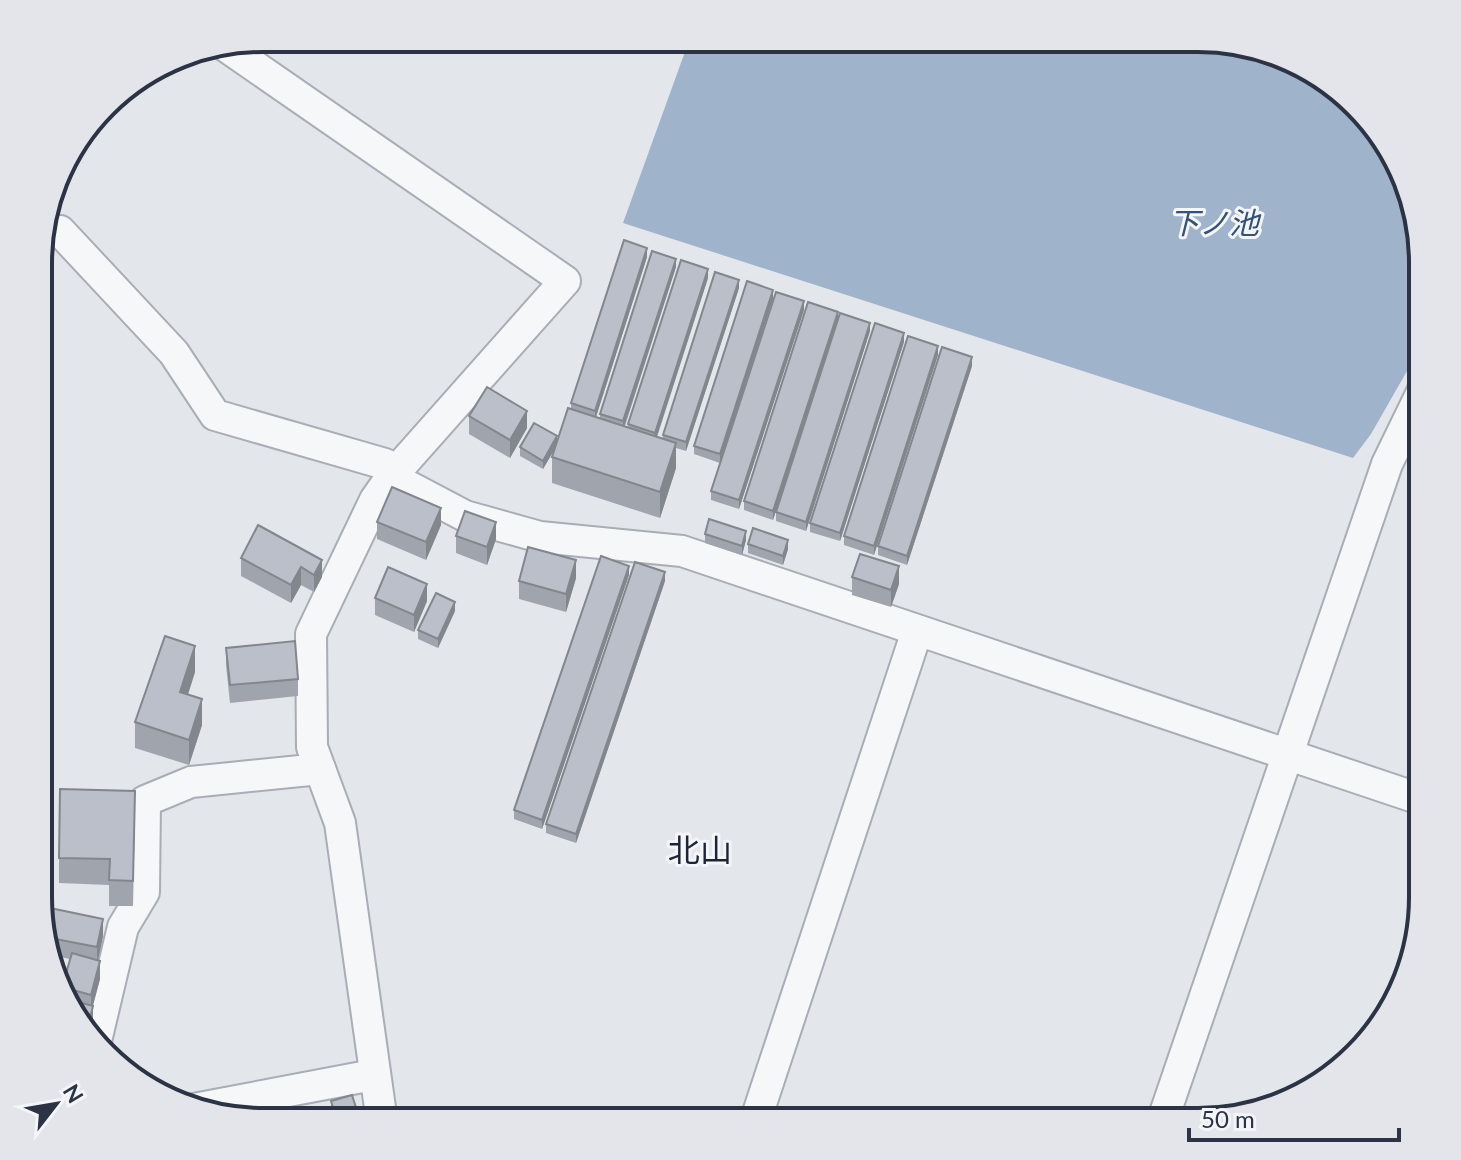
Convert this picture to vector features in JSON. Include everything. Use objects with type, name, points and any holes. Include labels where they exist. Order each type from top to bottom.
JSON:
[{"type":"street","points":[[237,54],[565,281],[391,477],[375,500],[311,634],[312,747],[340,823],[379,1108]]},
{"type":"street","points":[[55,231],[60,231],[174,353],[215,415],[385,464],[391,477],[480,520],[540,537],[682,551],[1409,795]]},
{"type":"street","points":[[1167,1108],[1387,464],[1409,419]]},
{"type":"street","points":[[760,1108],[917,631]]},
{"type":"street","points":[[99,1029],[123,927],[144,892],[145,801],[191,782],[320,769]]},
{"type":"street","points":[[221,1104],[373,1075]]},
{"type":"water","name":"下ノ池","points":[[685,52],[1212,52],[1239,56],[1279,68],[1326,96],[1357,124],[1381,158],[1402,209],[1409,249],[1409,368],[1371,434],[1353,458],[623,223]]},
{"type":"building","points":[[624,240],[647,248],[595,411],[571,403]]},
{"type":"building","points":[[652,251],[676,259],[623,421],[600,414]]},
{"type":"building","points":[[681,260],[708,269],[655,433],[628,424]]},
{"type":"building","points":[[715,272],[739,280],[686,442],[663,435]]},
{"type":"building","points":[[747,281],[773,290],[720,454],[694,446]]},
{"type":"building","points":[[776,292],[804,301],[739,500],[711,491]]},
{"type":"building","points":[[808,302],[838,312],[773,511],[744,501]]},
{"type":"building","points":[[840,313],[870,323],[806,522],[776,512]]},
{"type":"building","points":[[875,323],[904,333],[840,533],[810,523]]},
{"type":"building","points":[[908,336],[938,346],[874,546],[844,536]]},
{"type":"building","points":[[942,347],[972,357],[907,556],[878,546]]},
{"type":"building","points":[[487,387],[527,411],[510,440],[469,416]]},
{"type":"building","points":[[568,408],[676,443],[660,492],[552,457]]},
{"type":"building","points":[[534,423],[557,436],[543,461],[520,447]]},
{"type":"building","points":[[392,487],[441,508],[426,542],[377,522]]},
{"type":"building","points":[[465,511],[496,522],[487,547],[456,536]]},
{"type":"building","points":[[709,519],[746,531],[742,546],[705,534]]},
{"type":"building","points":[[258,525],[322,560],[314,575],[301,567],[291,585],[241,558]]},
{"type":"building","points":[[753,528],[788,540],[783,556],[748,544]]},
{"type":"building","points":[[528,547],[576,560],[566,594],[519,581]]},
{"type":"building","points":[[860,554],[899,566],[891,590],[852,577]]},
{"type":"building","points":[[601,556],[629,566],[542,820],[514,810]]},
{"type":"building","points":[[635,562],[665,572],[576,834],[546,824]]},
{"type":"building","points":[[388,567],[427,584],[414,615],[375,598]]},
{"type":"building","points":[[436,593],[455,602],[438,639],[418,630]]},
{"type":"building","points":[[165,636],[195,646],[180,692],[202,699],[189,740],[135,722]]},
{"type":"building","points":[[295,641],[298,679],[230,685],[226,648]]},
{"type":"building","points":[[60,789],[135,791],[133,881],[109,880],[110,859],[59,858]]},
{"type":"building","points":[[52,908],[103,919],[97,947],[56,939]]},
{"type":"building","points":[[72,953],[100,961],[91,995],[74,990],[66,973]]},
{"type":"building","points":[[80,1003],[93,1006],[90,1017]]},
{"type":"building","points":[[352,1095],[356,1108],[333,1108],[331,1101]]},
{"type":"district","name":"北山","points":[[700,851]]}]
